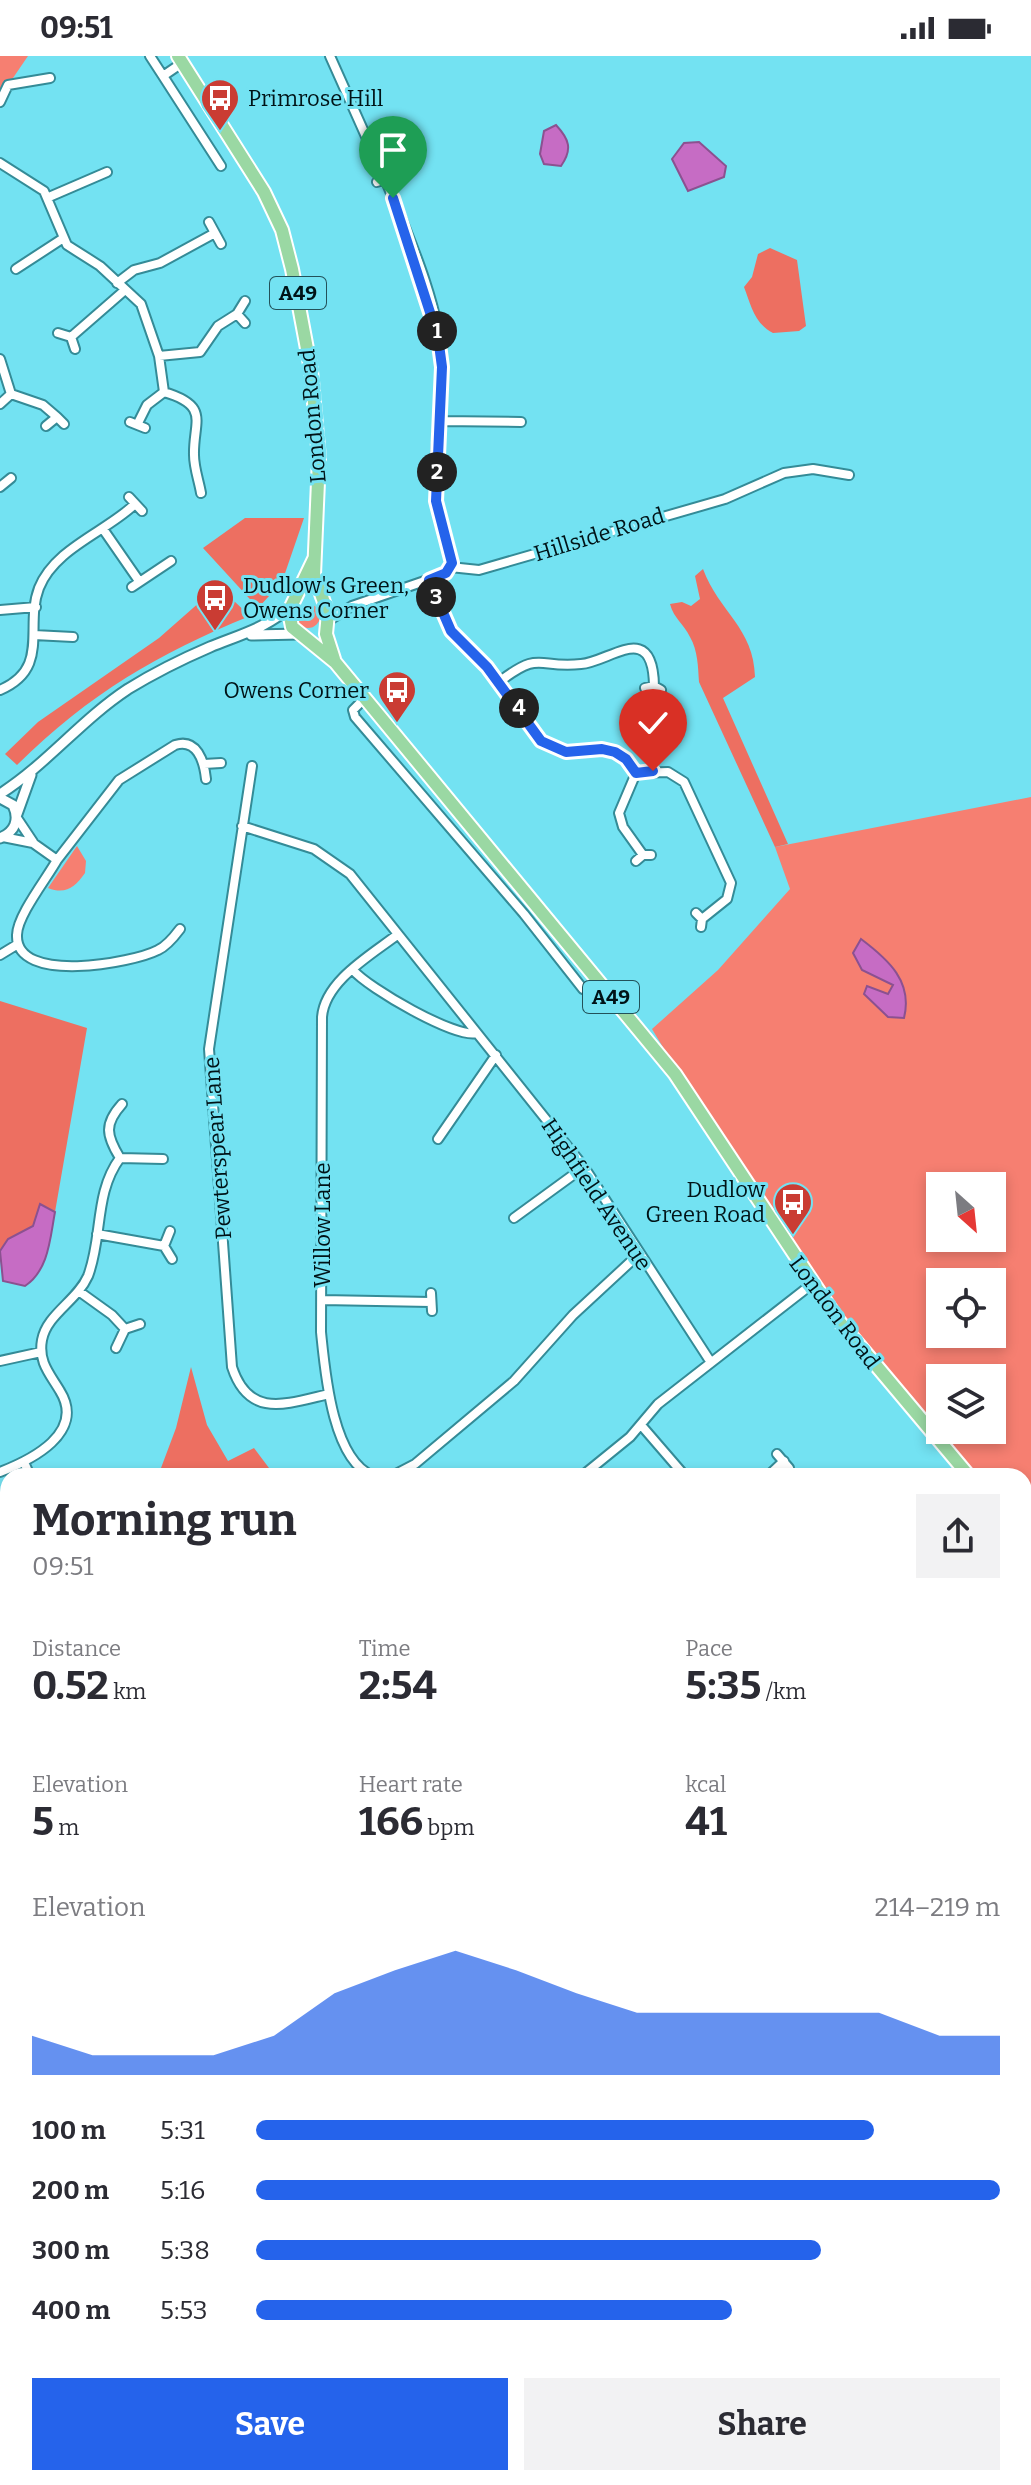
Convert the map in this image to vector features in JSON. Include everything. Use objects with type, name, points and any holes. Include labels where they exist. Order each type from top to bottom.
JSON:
[{"type":"highway","name":"London Road","points":[[180,59],[253,172],[282,230],[300,305],[315,408],[319,502],[314,559],[315,582],[323,602]]},
{"type":"highway","name":"London Road","points":[[292,604],[314,559]]},
{"type":"highway","points":[[323,602],[307,595],[292,604],[289,622],[301,634],[317,633],[326,624]]},
{"type":"highway","name":"A49","points":[[323,602],[328,613],[326,624]]},
{"type":"highway","name":"London Road","points":[[326,624],[335,662]]},
{"type":"highway","name":"London Road","points":[[301,634],[335,662],[363,700],[488,843],[694,1100],[812,1284],[877,1368],[962,1468]]},
{"type":"street","points":[[150,56],[221,166]]},
{"type":"street","points":[[326,624],[352,606],[429,580],[450,567],[451,554],[436,501],[442,367],[438,337],[381,181],[330,56]]},
{"type":"street","name":"London Road","points":[[163,76],[180,59]]},
{"type":"street","points":[[0,102],[8,85],[50,78]]},
{"type":"street","points":[[0,163],[28,179],[49,197],[62,239],[73,251],[100,266],[145,310],[159,356],[164,392]]},
{"type":"street","points":[[49,197],[108,171]]},
{"type":"street","points":[[209,222],[221,244]]},
{"type":"street","points":[[117,283],[134,270],[160,263],[215,233]]},
{"type":"street","points":[[16,269],[62,239]]},
{"type":"street","points":[[71,337],[125,290]]},
{"type":"street","points":[[159,356],[200,352],[218,326],[237,314],[245,301]]},
{"type":"street","points":[[237,314],[245,323]]},
{"type":"street","points":[[58,333],[71,337]]},
{"type":"street","points":[[71,337],[75,349]]},
{"type":"street","points":[[0,359],[11,394]]},
{"type":"street","points":[[137,425],[147,405],[164,392]]},
{"type":"street","points":[[164,392],[184,400],[196,415],[199,426],[194,456],[202,494]]},
{"type":"street","points":[[0,404],[11,394]]},
{"type":"street","points":[[11,394],[43,405],[60,420],[46,426]]},
{"type":"street","points":[[439,421],[521,422]]},
{"type":"street","name":"Hillside Road","points":[[450,567],[479,570],[725,499],[784,473],[813,469],[849,475]]},
{"type":"street","points":[[0,690],[17,681],[27,667],[39,587],[76,546],[135,504]]},
{"type":"street","points":[[103,529],[136,584],[171,561]]},
{"type":"street","points":[[429,580],[451,631],[499,682],[536,736],[546,745],[566,752],[602,749],[615,752],[626,759],[636,773]]},
{"type":"street","points":[[323,602],[352,606]]},
{"type":"street","points":[[57,860],[33,843],[13,805],[0,796],[35,769],[71,733],[129,688],[172,665],[243,636],[292,604]]},
{"type":"street","points":[[0,610],[36,607]]},
{"type":"street","points":[[243,636],[301,634]]},
{"type":"street","points":[[34,635],[73,637]]},
{"type":"street","points":[[499,682],[527,662],[585,664],[626,647],[637,649],[646,657],[652,670],[653,688]]},
{"type":"street","points":[[18,944],[19,923],[57,860],[103,796],[137,767],[180,743],[194,747],[204,764],[206,779]]},
{"type":"street","points":[[204,764],[221,763]]},
{"type":"street","name":"Pewterspear Lane","points":[[252,766],[209,1049],[232,1367],[239,1389],[257,1403],[291,1403],[329,1394]]},
{"type":"street","points":[[1,838],[13,830],[23,792],[35,769]]},
{"type":"street","points":[[636,773],[668,772],[684,782],[728,872],[730,894],[700,920]]},
{"type":"street","points":[[636,773],[622,802],[619,818],[643,857]]},
{"type":"street","name":"Highfield Avenue","points":[[242,826],[275,834],[326,855],[350,874],[584,1167],[710,1361]]},
{"type":"street","points":[[1,838],[33,843]]},
{"type":"street","points":[[18,944],[36,960],[94,967],[152,952],[178,935]]},
{"type":"street","points":[[397,935],[353,970],[370,985],[459,1033],[477,1033]]},
{"type":"street","points":[[0,955],[18,944]]},
{"type":"street","name":"Willow Lane","points":[[353,970],[332,991],[322,1010],[321,1332],[329,1394],[349,1458],[357,1468]]},
{"type":"street","points":[[438,1139],[496,1055]]},
{"type":"street","points":[[120,1158],[108,1136],[107,1126],[122,1104]]},
{"type":"street","points":[[120,1158],[163,1159]]},
{"type":"street","points":[[10,1468],[47,1449],[64,1425],[65,1402],[45,1368],[41,1352],[50,1323],[80,1292],[93,1260],[107,1179],[120,1158]]},
{"type":"street","points":[[515,1219],[584,1167]]},
{"type":"street","points":[[164,1246],[170,1231]]},
{"type":"street","points":[[97,1234],[164,1246],[172,1259]]},
{"type":"street","points":[[407,1468],[514,1381],[573,1315],[639,1254]]},
{"type":"street","points":[[594,1468],[607,1459],[658,1404],[812,1284]]},
{"type":"street","points":[[80,1292],[112,1315],[125,1329]]},
{"type":"street","points":[[322,1300],[431,1302]]},
{"type":"street","points":[[116,1348],[125,1329],[140,1324]]},
{"type":"street","points":[[0,1361],[41,1352]]},
{"type":"street","points":[[641,1425],[678,1468]]},
{"type":"street","points":[[776,1468],[783,1461]]},
{"type":"street","points":[[24,1462],[27,1468]]},
{"type":"shaded area","points":[[0,56],[28,56],[0,97]]},
{"type":"shaded area","points":[[556,125],[568,144],[561,166],[544,164],[540,154],[544,131]]},
{"type":"shaded area","points":[[699,142],[726,166],[724,177],[688,191],[672,159],[684,143]]},
{"type":"shaded area","points":[[770,248],[797,260],[806,326],[799,331],[773,333],[767,329],[754,313],[744,287],[752,277],[758,254]]},
{"type":"shaded area","points":[[245,518],[304,518],[282,582],[258,608],[203,548]]},
{"type":"shaded area","points":[[703,569],[749,646],[755,677],[723,698],[788,844],[775,847],[699,682],[693,642],[670,604],[682,602],[691,606],[700,599],[695,576]]},
{"type":"shaded area","points":[[218,586],[250,616],[184,645],[126,678],[71,717],[17,765],[5,754],[38,722],[159,638]]},
{"type":"shaded area","points":[[303,604],[313,604],[320,611],[320,621],[313,628],[303,628],[296,621],[296,611]]},
{"type":"shaded area","points":[[1031,797],[1031,1468],[959,1468],[939,1444],[1006,1444],[1006,1364],[926,1364],[926,1428],[862,1351],[705,1117],[652,1029],[718,970],[790,889],[775,847]]},
{"type":"shaded area","points":[[77,846],[86,861],[85,873],[70,888],[60,891],[48,888]]},
{"type":"shaded area","points":[[861,939],[881,955],[902,983],[906,1005],[904,1018],[888,1017],[864,994],[867,986],[888,994],[893,985],[862,970],[853,953]]},
{"type":"shaded area","points":[[0,1001],[87,1028],[55,1212],[40,1205],[33,1226],[8,1239],[0,1251]]},
{"type":"shaded area","points":[[40,1204],[55,1212],[44,1262],[25,1286],[3,1281],[0,1251],[8,1239],[33,1226]]},
{"type":"shaded area","points":[[191,1367],[207,1425],[228,1461],[254,1448],[269,1468],[161,1468],[176,1428]]},
{"type":"place","name":"Primrose Hill","points":[[220,132]]},
{"type":"place","name":"Dudlow's Green, Owens Corner","points":[[215,632]]},
{"type":"place","name":"Owens Corner","points":[[397,724]]},
{"type":"place","name":"Dudlow Green Road","points":[[793,1236]]},
{"type":"route","points":[[393,198],[422,279],[441,352],[436,501],[452,563],[446,573],[429,580],[445,623],[487,667],[541,741],[566,752],[609,750],[626,759],[636,773],[653,771]]}]
